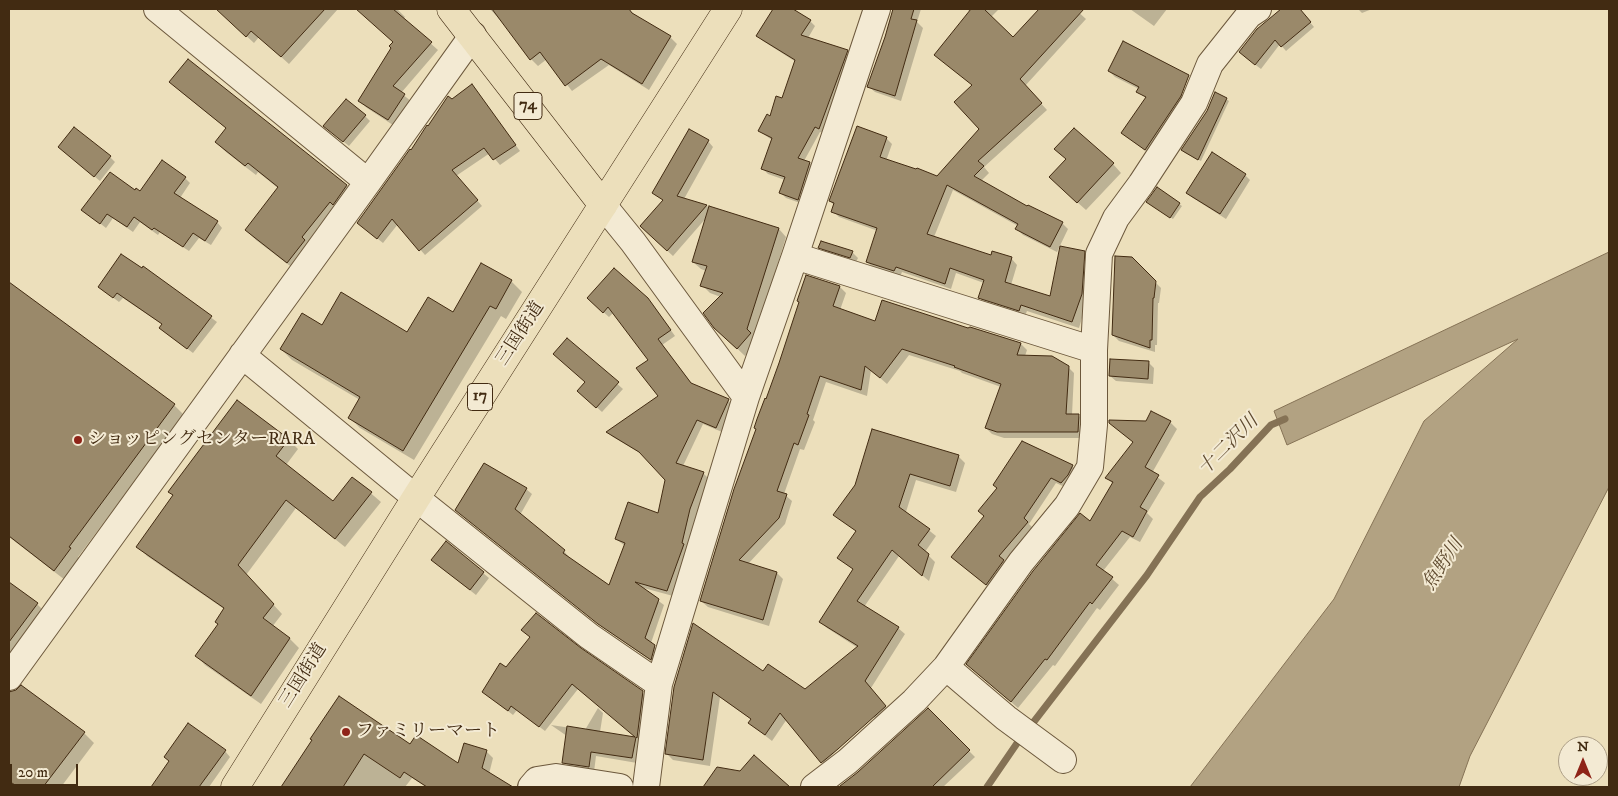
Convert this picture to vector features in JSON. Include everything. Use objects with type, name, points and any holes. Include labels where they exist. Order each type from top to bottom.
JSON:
[{"type":"main road","name":"74","points":[[451,9],[603,205]]},
{"type":"main road","name":"三国街道","points":[[235,787],[416,498],[728,9]]},
{"type":"street","points":[[157,9],[368,182]]},
{"type":"street","points":[[646,787],[659,684],[746,397],[877,9]]},
{"type":"street","points":[[814,787],[861,749],[914,701],[946,667],[1021,562],[1067,506],[1090,467],[1094,425],[1094,350],[1100,254],[1116,218],[1142,184],[1194,103],[1210,64],[1249,15],[1258,9]]},
{"type":"street","points":[[9,677],[473,35]]},
{"type":"street","points":[[603,205],[633,242],[746,397]]},
{"type":"street","points":[[795,256],[1094,350]]},
{"type":"street","points":[[242,355],[416,498],[589,636],[659,684]]},
{"type":"street","points":[[946,667],[1006,718],[1053,753]]},
{"type":"street","points":[[531,787],[537,780],[556,777],[620,787]]},
{"type":"water","name":"魚野川","points":[[1609,252],[1609,487],[1470,756],[1459,787],[1190,787],[1334,599],[1424,421],[1518,339],[1287,445],[1274,411]]},
{"type":"building","points":[[216,9],[325,9],[281,57],[251,31],[246,37]]},
{"type":"building","points":[[356,9],[393,9],[432,42],[393,86],[405,94],[388,120],[358,101],[393,42]]},
{"type":"building","points":[[492,9],[629,9],[632,13],[671,36],[642,84],[601,59],[565,86],[540,52],[530,60]]},
{"type":"building","points":[[773,9],[793,9],[811,20],[801,35],[848,50],[819,129],[815,127],[798,158],[810,162],[798,200],[779,193],[785,177],[761,169],[772,138],[758,131],[767,114],[770,116],[776,96],[782,98],[795,60],[756,36]]},
{"type":"building","points":[[893,9],[914,9],[911,19],[917,20],[895,96],[867,87]]},
{"type":"building","points":[[971,9],[984,9],[1013,37],[1039,9],[1084,9],[1020,79],[1042,103],[978,161],[984,166],[974,176],[1027,206],[1063,222],[1050,247],[1015,229],[1018,224],[947,185],[927,234],[991,255],[992,251],[1012,257],[1005,282],[1050,296],[1060,246],[1085,251],[1082,294],[1072,322],[1021,305],[1019,311],[978,298],[984,280],[950,268],[945,284],[896,267],[894,271],[866,262],[877,228],[831,212],[834,203],[829,201],[857,126],[887,137],[880,157],[937,176],[979,129],[954,102],[972,85],[934,55]]},
{"type":"building","points":[[1281,9],[1300,9],[1311,22],[1281,47],[1275,40],[1255,65],[1239,52],[1257,29]]},
{"type":"building","points":[[1123,41],[1189,75],[1181,96],[1145,150],[1121,133],[1146,97],[1136,92],[1139,87],[1108,71]]},
{"type":"building","points":[[188,59],[347,185],[333,205],[330,202],[302,237],[305,240],[287,263],[245,230],[278,187],[248,163],[245,166],[215,142],[226,128],[169,82]]},
{"type":"building","points":[[472,84],[516,145],[493,160],[484,148],[452,170],[478,200],[419,251],[392,219],[377,239],[357,223],[448,96],[452,99]]},
{"type":"building","points":[[1215,92],[1227,98],[1198,160],[1181,150],[1207,111]]},
{"type":"building","points":[[346,99],[366,115],[343,142],[323,126]]},
{"type":"building","points":[[74,127],[111,156],[94,177],[58,147]]},
{"type":"building","points":[[1074,128],[1114,163],[1077,203],[1049,177],[1066,159],[1054,149]]},
{"type":"building","points":[[689,129],[709,140],[677,196],[707,205],[667,251],[640,226],[663,200],[652,193]]},
{"type":"building","points":[[1212,152],[1246,174],[1220,214],[1186,193]]},
{"type":"building","points":[[162,160],[186,177],[174,193],[218,221],[205,241],[193,233],[183,247],[154,228],[152,230],[134,217],[127,227],[107,214],[100,224],[81,210],[110,172],[135,190],[136,188],[140,191]]},
{"type":"building","points":[[1157,187],[1180,203],[1170,218],[1146,202]]},
{"type":"building","points":[[709,206],[779,228],[747,329],[751,333],[737,349],[714,328],[703,313],[723,293],[700,286],[707,266],[692,262]]},
{"type":"building","points":[[821,241],[853,251],[850,258],[818,248]]},
{"type":"building","points":[[121,254],[142,268],[143,266],[212,316],[187,349],[159,328],[162,324],[117,293],[113,298],[98,287]]},
{"type":"building","points":[[1115,256],[1132,257],[1156,281],[1150,348],[1112,335]]},
{"type":"building","points":[[481,263],[512,280],[496,309],[490,306],[403,451],[348,418],[360,397],[280,349],[302,313],[322,325],[341,292],[407,332],[428,297],[453,312]]},
{"type":"building","points":[[614,268],[648,298],[671,330],[658,339],[691,383],[729,399],[716,428],[697,420],[676,463],[704,472],[690,509],[682,543],[684,544],[667,591],[635,582],[659,599],[645,638],[655,645],[651,660],[598,624],[455,510],[484,463],[527,488],[515,509],[565,550],[563,553],[609,585],[625,543],[615,539],[628,502],[658,513],[665,480],[639,452],[606,432],[658,396],[636,368],[648,360],[608,307],[603,313],[587,298]]},
{"type":"building","points":[[806,275],[840,286],[833,306],[875,321],[882,300],[1021,343],[1017,355],[1052,356],[1069,366],[1066,414],[1079,414],[1078,432],[997,432],[985,428],[1001,384],[955,366],[902,349],[880,378],[865,366],[861,390],[820,376],[798,445],[794,443],[777,491],[787,494],[779,518],[739,560],[777,572],[763,620],[700,601],[734,489],[756,429],[754,428],[757,419],[779,363]]},
{"type":"building","name":"ショッピングセンターRARA","points":[[9,282],[175,404],[69,547],[71,548],[54,571],[9,536]]},
{"type":"building","points":[[567,338],[619,382],[596,408],[577,391],[585,382],[553,354]]},
{"type":"building","points":[[1110,359],[1149,361],[1148,379],[1109,376]]},
{"type":"building","points":[[237,400],[289,439],[276,456],[333,501],[352,477],[372,492],[335,539],[286,500],[238,565],[274,604],[263,618],[290,638],[251,696],[195,656],[218,624],[215,622],[224,608],[136,547],[173,495],[168,492]]},
{"type":"building","points":[[1151,411],[1171,421],[1145,467],[1159,475],[1140,507],[1147,511],[1133,537],[1122,531],[1096,565],[1113,577],[1092,604],[1090,602],[1047,660],[1045,659],[1011,702],[966,664],[1033,571],[1080,513],[1090,521],[1113,482],[1105,478],[1133,442],[1109,423],[1109,420],[1146,421]]},
{"type":"building","points":[[872,429],[959,455],[950,486],[910,474],[899,507],[930,529],[918,545],[929,554],[922,576],[892,550],[857,601],[899,627],[865,681],[886,706],[821,763],[780,713],[765,735],[748,723],[751,719],[713,692],[703,760],[665,754],[674,687],[693,623],[763,671],[768,664],[805,689],[858,646],[819,622],[853,569],[837,558],[856,531],[833,515],[855,485]]},
{"type":"building","points":[[1022,441],[1073,465],[1061,483],[1051,478],[1024,518],[1028,522],[999,556],[1004,560],[986,585],[951,557],[984,516],[978,511],[997,488],[993,485]]},
{"type":"building","points":[[446,541],[484,572],[470,590],[431,560]]},
{"type":"building","points":[[9,582],[38,603],[9,642]]},
{"type":"building","points":[[536,613],[581,648],[643,691],[637,738],[632,758],[591,752],[589,767],[562,763],[567,726],[635,737],[572,684],[539,727],[511,706],[508,711],[482,692],[500,663],[506,667],[530,637],[521,630]]},
{"type":"building","points":[[21,685],[85,732],[43,787],[18,787],[9,781],[9,692],[16,690]]},
{"type":"building","points":[[339,696],[410,744],[416,735],[458,763],[464,743],[487,750],[482,768],[513,787],[427,787],[404,772],[400,778],[364,754],[343,787],[281,787]]},
{"type":"building","points":[[928,708],[970,750],[932,787],[840,786],[858,772]]},
{"type":"building","points":[[188,723],[226,750],[199,787],[151,787],[169,761],[164,757]]},
{"type":"building","points":[[754,755],[790,787],[703,787],[717,767],[740,771]]},
{"type":"waterway","name":"十二沢川","points":[[1029,728],[1147,575],[1200,497],[1230,469],[1271,425],[1285,419]]},
{"type":"waterway","name":"十二沢川","points":[[987,787],[1022,736]]},
{"type":"place","name":"ショッピングセンターRARA","points":[[78,440]]},
{"type":"place","name":"ファミリーマート","points":[[346,732]]}]
